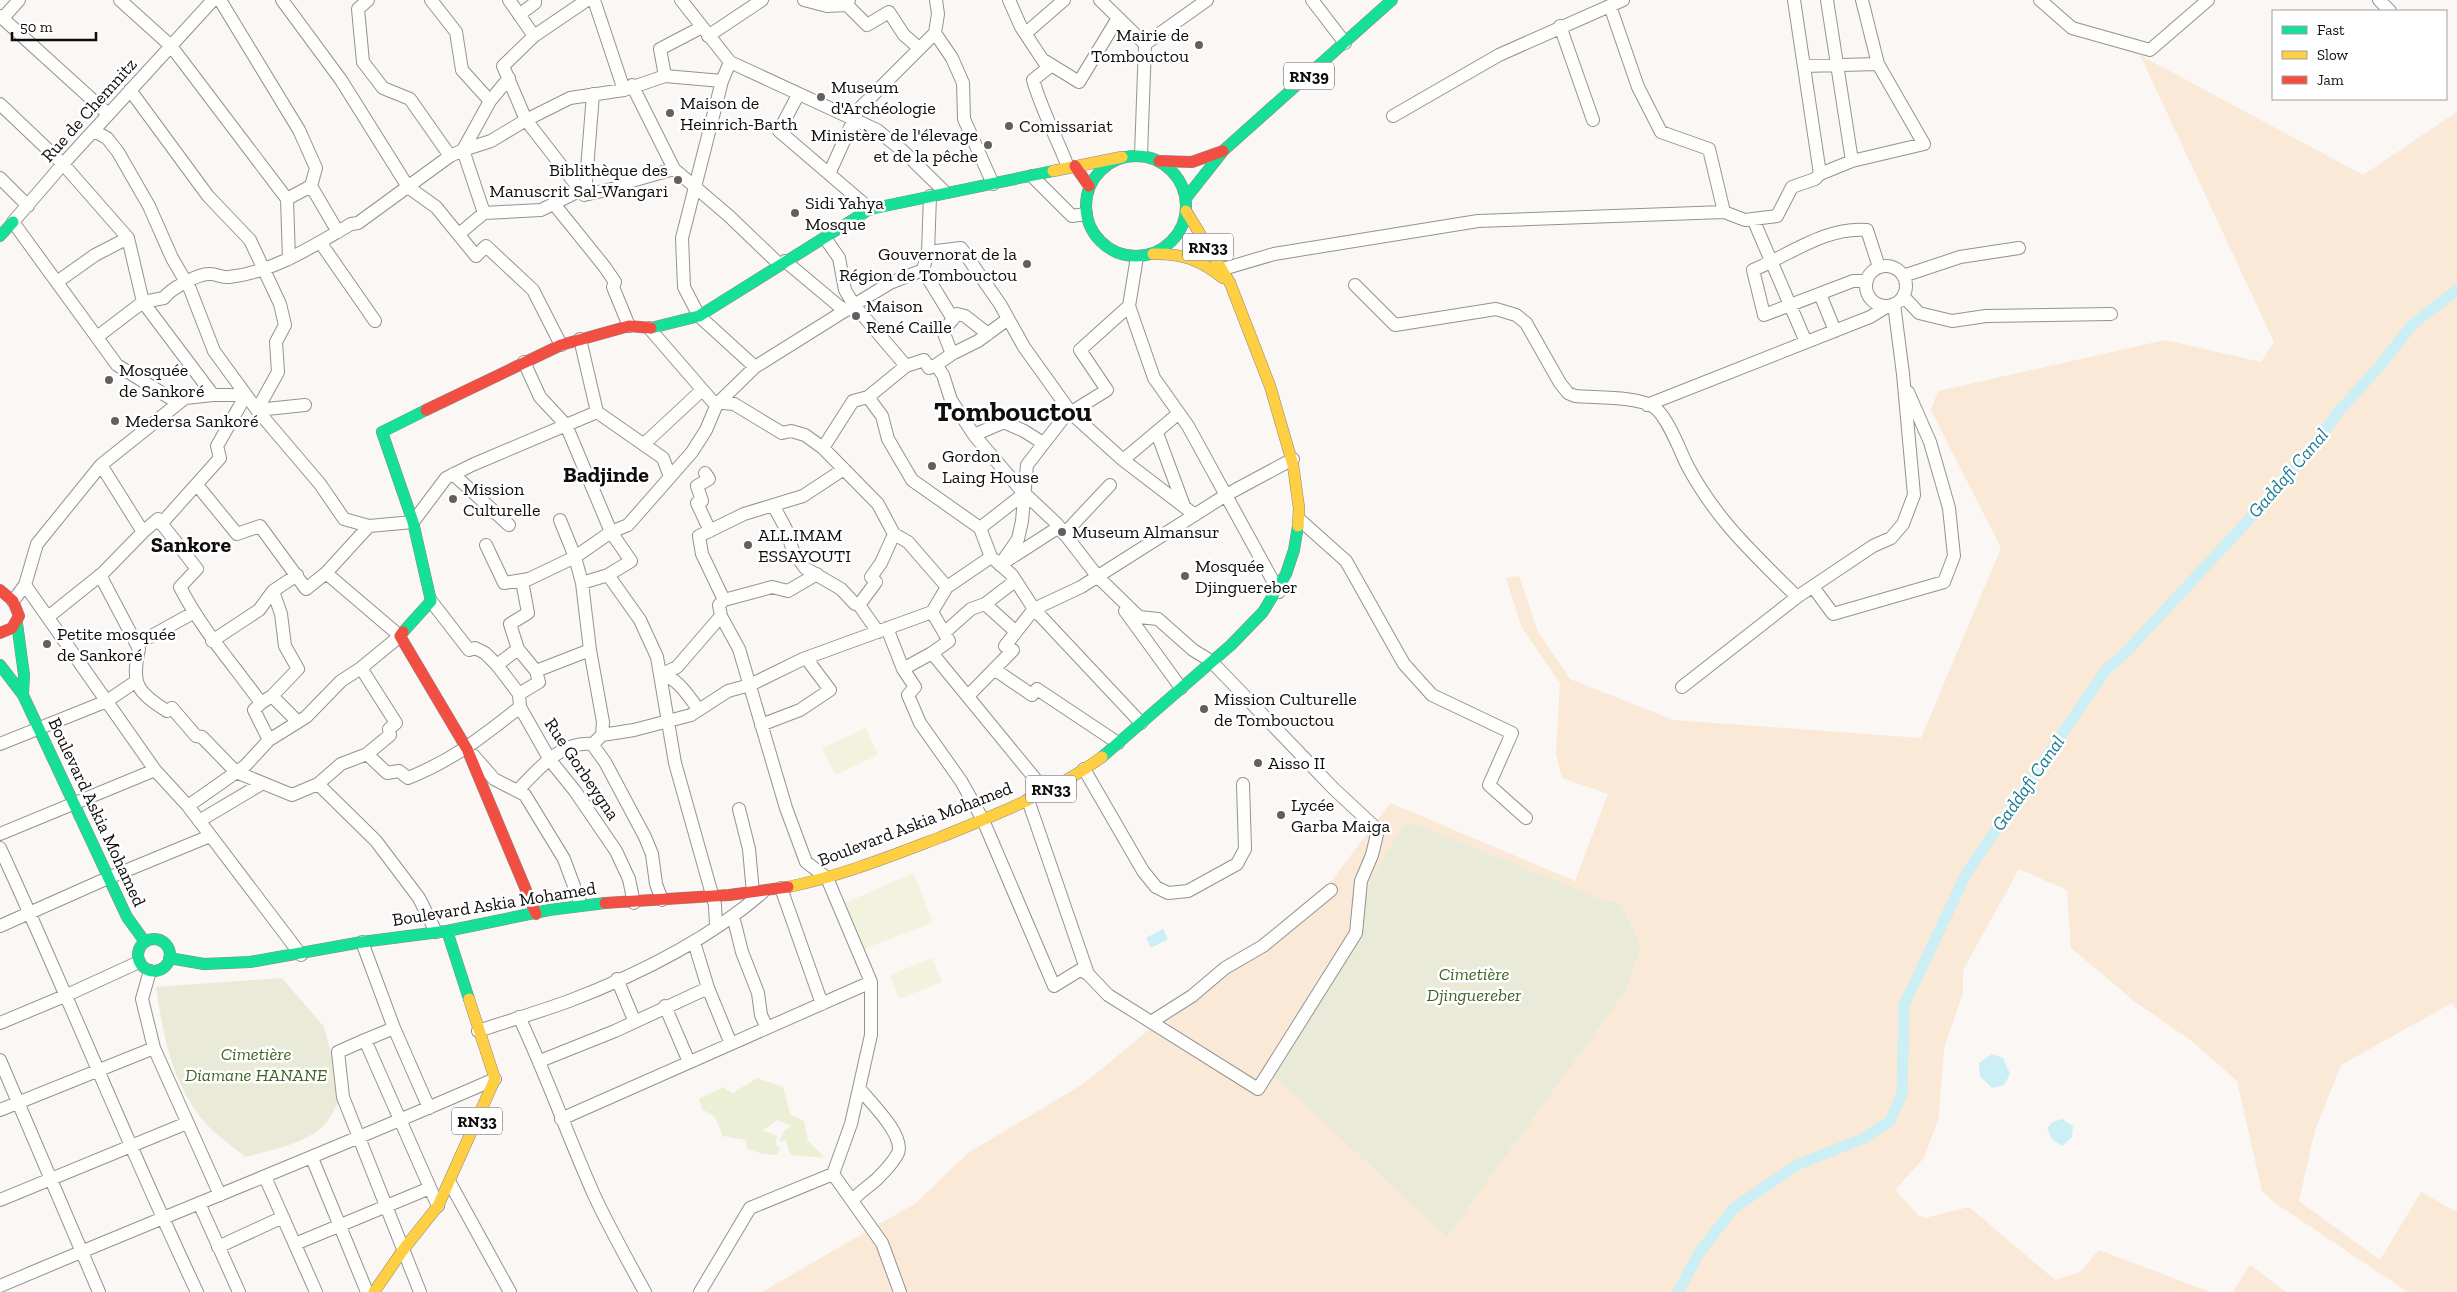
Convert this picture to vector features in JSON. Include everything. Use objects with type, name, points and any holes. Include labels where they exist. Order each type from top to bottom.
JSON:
[{"type":"main road","name":"RN39","points":[[1224,150],[1392,0]]},
{"type":"main road","points":[[536,914],[467,749],[400,636],[431,601],[413,522],[382,432],[524,362],[580,338],[629,326],[649,328],[700,316],[870,209],[1122,157],[1140,155],[1180,164],[1204,159],[1224,150]]},
{"type":"main road","points":[[1186,198],[1224,150]]},
{"type":"main road","points":[[1122,157],[1108,163],[1097,173],[1089,186],[1085,200],[1090,228],[1104,245],[1122,255],[1137,257],[1152,254],[1178,253],[1199,260],[1230,283]]},
{"type":"main road","points":[[1152,254],[1165,247],[1176,237],[1183,225],[1186,211],[1186,198],[1181,183],[1171,170],[1159,160]]},
{"type":"main road","points":[[1072,166],[1089,186]]},
{"type":"main road","name":"RN33","points":[[1186,211],[1230,283]]},
{"type":"main road","points":[[0,236],[13,222]]},
{"type":"main road","name":"Boulevard Askia Mohamed","points":[[169,958],[204,964],[250,962],[300,955],[362,942],[442,932],[581,905],[634,903],[759,892],[781,888],[827,878],[982,820],[1046,792],[1084,769],[1141,724],[1251,626],[1279,592],[1292,562],[1300,520],[1293,459],[1272,390],[1230,283]]},
{"type":"main road","points":[[7,596],[19,616],[17,623],[24,675],[23,695]]},
{"type":"main road","points":[[0,634],[17,623]]},
{"type":"main road","points":[[0,665],[23,695]]},
{"type":"main road","name":"Boulevard Askia Mohamed","points":[[23,695],[127,917],[145,942]]},
{"type":"main road","points":[[442,932],[495,1079]]},
{"type":"main road","points":[[151,939],[163,942],[169,952],[169,958],[162,969],[150,971],[139,962],[138,951],[145,942],[151,939]]},
{"type":"main road","name":"RN33","points":[[374,1292],[403,1250],[438,1206],[495,1079]]},
{"type":"street","points":[[19,0],[1,17],[108,114]]},
{"type":"street","points":[[120,0],[171,46],[287,200],[289,259]]},
{"type":"street","name":"Rue de Chemnitz","points":[[13,222],[108,114],[213,0]]},
{"type":"street","points":[[220,0],[299,130],[316,168],[311,186],[287,200]]},
{"type":"street","points":[[282,0],[342,80],[408,187],[436,207],[460,234],[476,256],[486,246],[533,290],[561,345]]},
{"type":"street","points":[[431,0],[456,32],[462,70],[490,101]]},
{"type":"street","points":[[509,0],[534,36]]},
{"type":"street","points":[[519,15],[535,3],[535,0]]},
{"type":"street","points":[[587,0],[534,36],[504,66],[526,120],[584,195],[616,188],[621,184],[674,169]]},
{"type":"street","points":[[594,0],[628,88],[674,169],[782,263],[840,307],[851,307]]},
{"type":"street","points":[[682,0],[730,62],[877,130],[903,151],[945,192]]},
{"type":"street","points":[[665,76],[660,49],[705,31],[762,0]]},
{"type":"street","points":[[804,0],[827,6],[848,3],[866,25],[888,12],[904,35],[919,48]]},
{"type":"street","points":[[829,174],[858,110],[935,33],[938,14],[936,0]]},
{"type":"street","points":[[1009,0],[1026,33],[1048,68],[1032,80],[1041,109],[1072,166]]},
{"type":"street","points":[[1026,33],[1064,0]]},
{"type":"street","points":[[1100,0],[1145,44],[1140,155]]},
{"type":"street","points":[[1145,44],[1207,0]]},
{"type":"street","points":[[1312,0],[1346,43]]},
{"type":"street","points":[[1393,116],[1499,55],[1560,26],[1623,0]]},
{"type":"street","points":[[1794,0],[1820,174]]},
{"type":"street","points":[[1827,0],[1852,161]]},
{"type":"street","points":[[1223,269],[1274,254],[1478,221],[1724,212],[1745,220],[1776,216],[1792,187],[1852,161],[1924,144],[1878,64],[1862,0]]},
{"type":"street","points":[[2040,0],[2072,28],[2150,50],[2208,0]]},
{"type":"street","points":[[2379,0],[2389,10]]},
{"type":"street","points":[[360,3],[364,62],[383,88],[410,99],[450,156]]},
{"type":"street","points":[[1610,6],[1638,87],[1661,132],[1709,149],[1724,212]]},
{"type":"street","points":[[1045,61],[1080,82],[1118,18]]},
{"type":"street","points":[[1560,26],[1593,120]]},
{"type":"street","points":[[935,33],[952,58],[963,83],[964,119],[993,184]]},
{"type":"street","points":[[730,62],[722,81],[682,238],[684,287],[700,316],[755,367]]},
{"type":"street","points":[[1804,66],[1878,64]]},
{"type":"street","points":[[97,337],[144,302],[164,298],[167,293],[186,282],[209,274],[227,277],[265,269],[289,259],[351,224],[358,223],[450,156],[491,142],[526,120],[570,98],[628,88],[665,76],[722,81]]},
{"type":"street","points":[[484,212],[463,150],[490,101],[509,78]]},
{"type":"street","points":[[130,90],[208,196],[250,240],[280,304],[285,325],[276,342],[278,372],[257,410]]},
{"type":"street","points":[[460,234],[484,212],[541,210],[579,190],[586,182],[593,94]]},
{"type":"street","points":[[798,95],[779,131],[870,209]]},
{"type":"street","points":[[0,104],[63,164],[128,238],[144,302],[212,395]]},
{"type":"street","points":[[94,131],[107,138],[136,182],[186,282],[214,350],[257,410],[320,484],[344,519],[369,526],[413,522],[446,478],[597,412]]},
{"type":"street","points":[[1032,176],[1072,216],[1086,214]]},
{"type":"street","points":[[0,178],[28,206]]},
{"type":"street","points":[[311,186],[338,232]]},
{"type":"street","points":[[930,196],[928,252],[923,270],[953,319]]},
{"type":"street","points":[[554,204],[615,282],[613,287],[629,326]]},
{"type":"street","points":[[1753,219],[1806,342]]},
{"type":"street","points":[[13,222],[117,365],[178,403]]},
{"type":"street","points":[[1867,281],[1853,281],[1764,315],[1753,270],[1836,231],[1858,229],[1867,230],[1880,267]]},
{"type":"street","points":[[57,282],[95,255],[128,238]]},
{"type":"street","points":[[825,238],[839,258],[845,290],[851,307],[906,366]]},
{"type":"street","points":[[320,242],[375,321]]},
{"type":"street","points":[[928,252],[961,248],[1008,319],[1024,347],[1070,412],[1123,460],[1195,515]]},
{"type":"street","points":[[1903,276],[1960,258],[2018,248]]},
{"type":"street","points":[[1137,257],[1129,306],[1154,378],[1188,426],[1279,592]]},
{"type":"street","points":[[1647,405],[1870,317],[1895,302],[1905,282],[1903,276],[1892,268],[1880,267],[1874,270],[1867,281],[1866,287],[1871,299],[1881,305],[1895,302],[1919,313],[1952,321],[1986,316],[2111,314]]},
{"type":"street","points":[[486,545],[504,583],[522,580],[575,557],[611,532],[628,525],[692,452],[706,430],[717,404],[755,367],[890,283],[923,270]]},
{"type":"street","points":[[1355,285],[1395,325],[1496,309],[1516,315],[1526,323],[1560,383],[1568,393],[1575,396],[1636,401],[1660,413],[1701,491],[1733,534],[1797,597]]},
{"type":"street","points":[[1820,294],[1835,330]]},
{"type":"street","points":[[1682,687],[1797,597],[1873,546],[1891,538],[1902,524],[1914,495],[1895,302]]},
{"type":"street","points":[[995,561],[1018,539],[1022,521],[1026,465],[1056,425],[1070,412],[1107,390],[1080,350],[1129,306]]},
{"type":"street","points":[[952,354],[943,331],[957,314],[965,316],[988,334]]},
{"type":"street","points":[[824,448],[853,401],[868,397],[906,366],[924,360],[929,368],[936,365],[988,334],[1008,319]]},
{"type":"street","points":[[649,328],[702,390],[717,404],[734,404],[782,433],[791,431],[805,436],[824,448],[878,504],[894,534],[908,542],[947,587]]},
{"type":"street","points":[[580,338],[597,412],[663,458],[670,476]]},
{"type":"street","points":[[524,362],[540,398],[566,425],[611,532],[630,561],[608,575],[582,584]]},
{"type":"street","points":[[936,365],[943,375],[951,400],[974,435],[1025,493],[1062,531],[1181,688]]},
{"type":"street","points":[[1813,587],[1833,614],[1944,582],[1954,556],[1949,508],[1930,442],[1904,383]]},
{"type":"street","points":[[644,444],[702,390]]},
{"type":"street","points":[[7,596],[25,585],[37,544],[102,465],[185,398],[212,395],[246,395]]},
{"type":"street","points":[[161,524],[197,486],[220,458],[217,446],[246,395]]},
{"type":"street","points":[[868,397],[882,416],[888,439],[912,480],[980,528],[995,561],[1016,581],[1034,609],[1141,724]]},
{"type":"street","points":[[257,410],[305,405]]},
{"type":"street","points":[[1123,460],[1179,413]]},
{"type":"street","points":[[974,435],[1004,422],[1018,427],[1043,443]]},
{"type":"street","points":[[1157,433],[1184,507]]},
{"type":"street","points":[[968,696],[1013,650],[1005,646],[1034,609],[1081,587],[1101,581],[1226,495],[1293,459]]},
{"type":"street","points":[[102,465],[143,532]]},
{"type":"street","points":[[724,600],[702,554],[699,536],[744,514],[803,496],[844,469]]},
{"type":"street","points":[[705,473],[709,479],[697,486],[702,501],[697,503],[710,531]]},
{"type":"street","points":[[453,474],[509,525]]},
{"type":"street","points":[[517,791],[550,760],[571,746],[669,722],[699,710],[728,691],[750,684],[806,658],[932,612],[947,587],[995,561],[1062,531],[1110,485]]},
{"type":"street","points":[[197,486],[237,534],[260,526],[306,589],[326,573],[369,526]]},
{"type":"street","points":[[980,528],[1025,493]]},
{"type":"street","points":[[773,505],[786,529],[793,551],[805,568],[841,589],[854,604],[859,604],[883,630],[903,669],[915,687],[908,695],[920,723],[961,781],[982,820],[1054,986],[1080,970],[1088,974],[1108,995],[1258,1089],[1356,933],[1361,881],[1372,855],[1378,830],[1334,789],[1211,661],[1193,650],[1158,619],[1139,617],[1101,581]]},
{"type":"street","points":[[48,617],[100,575],[158,519],[197,569],[180,587],[193,613],[212,640],[239,672],[266,700],[298,722]]},
{"type":"street","points":[[560,520],[575,557],[582,584],[590,650],[602,722],[597,740],[605,762],[645,836],[652,854],[656,884],[662,900]]},
{"type":"street","points":[[1300,520],[1346,561],[1404,664],[1432,696],[1512,733],[1489,785],[1526,818]]},
{"type":"street","points":[[859,604],[876,582],[871,577],[882,563],[894,534]]},
{"type":"street","points":[[188,806],[245,766],[269,740],[306,717],[341,681],[361,668],[400,636],[326,573]]},
{"type":"street","points":[[700,1292],[750,1208],[833,1174],[851,1124],[871,1035],[871,982],[827,878],[806,862],[761,725],[750,684],[738,649],[721,616],[719,605],[724,600],[772,587],[788,591],[817,574]]},
{"type":"street","points":[[100,575],[137,644],[139,649],[134,670],[135,682],[151,701],[167,711],[172,708],[196,736],[202,737],[236,772],[292,795],[318,784],[340,764],[367,754],[390,735],[389,729],[396,723],[361,668]]},
{"type":"street","points":[[608,575],[640,620],[656,657],[675,764],[715,905],[716,926]]},
{"type":"street","points":[[212,640],[259,610],[273,591],[296,576]]},
{"type":"street","points":[[367,754],[387,773],[398,771],[408,778],[437,766],[467,749],[539,682],[536,671],[518,649],[510,624],[528,613],[522,580]]},
{"type":"street","points":[[944,632],[971,609],[985,604],[1016,581]]},
{"type":"street","points":[[25,585],[155,770],[188,806],[300,955]]},
{"type":"street","points":[[269,740],[254,710],[298,669],[285,646],[281,614],[273,591]]},
{"type":"street","name":"Rue Gorbeygna","points":[[431,601],[469,650],[475,648],[497,665],[520,701],[550,760],[575,791],[616,851],[629,879],[634,903]]},
{"type":"street","points":[[985,604],[1015,631]]},
{"type":"street","points":[[903,669],[949,641],[932,612]]},
{"type":"street","points":[[137,644],[193,613]]},
{"type":"street","points":[[660,675],[677,667],[721,616]]},
{"type":"street","points":[[497,665],[518,649]]},
{"type":"street","points":[[536,671],[590,650]]},
{"type":"street","points":[[932,653],[1046,792]]},
{"type":"street","points":[[761,725],[800,710],[830,690],[806,658]]},
{"type":"street","points":[[994,669],[1032,695],[1037,690],[1118,743]]},
{"type":"street","points":[[660,675],[668,676],[676,682],[699,710]]},
{"type":"street","points":[[0,744],[107,701],[135,682]]},
{"type":"street","points":[[467,749],[494,778],[525,795],[564,858],[581,905]]},
{"type":"street","points":[[1084,769],[1143,871],[1156,887],[1168,893],[1188,891],[1237,864],[1245,849],[1243,784]]},
{"type":"street","points":[[0,834],[155,770]]},
{"type":"street","points":[[199,821],[262,783]]},
{"type":"street","points":[[318,784],[376,840],[442,932]]},
{"type":"street","points":[[1028,800],[1088,974]]},
{"type":"street","points":[[478,1031],[568,1001],[618,980],[694,942],[734,916],[759,892],[739,808]]},
{"type":"street","points":[[0,926],[108,878],[210,836]]},
{"type":"street","points":[[0,848],[67,995],[161,1217],[197,1292]]},
{"type":"street","points":[[781,888],[822,1004]]},
{"type":"street","points":[[1151,1022],[1192,996],[1225,968],[1263,946],[1331,890]]},
{"type":"street","points":[[734,916],[742,952],[758,993],[761,1015],[766,1028]]},
{"type":"street","points":[[362,942],[394,1028],[429,1108]]},
{"type":"street","points":[[694,942],[708,988],[731,1044]]},
{"type":"street","points":[[0,1022],[67,995],[139,962]]},
{"type":"street","points":[[150,971],[142,999],[154,1048],[220,1196]]},
{"type":"street","points":[[618,980],[634,1020]]},
{"type":"street","points":[[561,1119],[871,982]]},
{"type":"street","points":[[540,1061],[615,1031],[634,1020],[708,988]]},
{"type":"street","points":[[665,1006],[689,1062]]},
{"type":"street","points":[[519,1017],[540,1061],[561,1119],[596,1199],[645,1292]]},
{"type":"street","points":[[394,1028],[338,1052],[343,1097],[420,1292]]},
{"type":"street","points":[[365,1040],[438,1206]]},
{"type":"street","points":[[0,1110],[154,1048]]},
{"type":"street","points":[[0,1060],[99,1292]]},
{"type":"street","points":[[0,1286],[161,1217],[220,1196],[312,1158],[495,1079]]},
{"type":"street","points":[[852,1201],[862,1189],[878,1178],[898,1154],[899,1146],[896,1133],[859,1088]]},
{"type":"street","points":[[0,1200],[187,1123]]},
{"type":"street","points":[[312,1158],[367,1292]]},
{"type":"street","points":[[833,1174],[882,1243],[900,1292]]},
{"type":"street","points":[[265,1177],[316,1292]]},
{"type":"street","points":[[450,1182],[511,1291]]},
{"type":"street","points":[[295,1244],[430,1188]]},
{"type":"street","points":[[199,1203],[239,1292]]},
{"type":"street","points":[[218,1247],[283,1217]]},
{"type":"green space","points":[[866,728],[878,755],[835,775],[822,748]]},
{"type":"green space","name":"Cimetière Djinguereber","points":[[1407,821],[1596,897],[1622,905],[1641,946],[1626,991],[1447,1237],[1273,1075],[1357,939],[1371,878]]},
{"type":"green space","points":[[913,873],[933,922],[864,949],[845,903]]},
{"type":"green space","points":[[932,958],[942,982],[899,999],[890,975]]},
{"type":"green space","name":"Cimetière Diamane HANANE","points":[[282,978],[324,1027],[343,1097],[328,1120],[312,1134],[302,1140],[245,1157],[206,1124],[182,1088],[170,1056],[156,987]]},
{"type":"green space","points":[[757,1078],[783,1087],[790,1114],[804,1121],[808,1141],[825,1158],[790,1155],[786,1140],[779,1142],[784,1131],[791,1126],[777,1120],[763,1130],[777,1136],[775,1145],[780,1147],[777,1155],[763,1154],[747,1149],[746,1140],[723,1136],[715,1117],[702,1109],[699,1099],[723,1087],[733,1093]]},
{"type":"sand","points":[[2140,55],[2363,175],[2457,112],[2457,1011],[2452,1003],[2341,1065],[2315,1130],[2299,1201],[2380,1260],[2421,1192],[2457,1212],[2457,1292],[2408,1292],[2275,1203],[2262,1191],[2237,1081],[2193,1042],[2134,1001],[2071,948],[2067,890],[2019,869],[1963,970],[1963,993],[1944,1048],[1939,1117],[1924,1158],[1895,1190],[1918,1215],[1925,1218],[1969,1207],[2055,1280],[2080,1272],[2099,1250],[2210,1292],[762,1292],[916,1203],[968,1153],[1083,1084],[1333,879],[1390,803],[1575,881],[1608,794],[1562,778],[1556,754],[1560,683],[1522,628],[1506,578],[1519,576],[1538,632],[1570,679],[1673,720],[1921,738],[2001,548],[1931,410],[1938,391],[2165,340],[2261,362],[2274,342]],"holes":[[[1596,897],[1622,905],[1641,946],[1626,991],[1447,1237],[1357,939]]]},
{"type":"sand","points":[[2250,1265],[2286,1292],[2233,1292]]},
{"type":"water","points":[[1163,929],[1168,939],[1151,948],[1146,938]]},
{"type":"water","points":[[1992,1054],[2003,1058],[2010,1074],[2004,1085],[1992,1088],[1980,1076],[1979,1063]]},
{"type":"water","points":[[2062,1119],[2073,1126],[2072,1137],[2062,1146],[2052,1139],[2047,1128],[2053,1122]]},
{"type":"waterway","name":"Gaddafi Canal","points":[[1678,1292],[1699,1253],[1734,1208],[1797,1165],[1862,1139],[1890,1121],[1902,1094],[1904,1005],[1967,872],[2106,670],[2126,652],[2269,498],[2338,412],[2377,369],[2413,324],[2457,290]]},
{"type":"traffic: fast","points":[[1186,198],[1224,150],[1392,0]]},
{"type":"traffic: fast","points":[[1136,156],[1155,159],[1172,170],[1183,187],[1186,206],[1183,225],[1172,242],[1155,253],[1136,256],[1117,253],[1100,242],[1089,225],[1086,206],[1089,187],[1100,170],[1117,159],[1136,156]]},
{"type":"traffic: fast","points":[[651,328],[699,316],[870,209],[1053,171]]},
{"type":"traffic: fast","points":[[0,236],[13,222]]},
{"type":"traffic: fast","points":[[403,632],[431,601],[413,522],[382,432],[426,410]]},
{"type":"traffic: fast","points":[[1102,757],[1231,645],[1263,612],[1286,574],[1294,550],[1298,526]]},
{"type":"traffic: fast","points":[[17,623],[24,675],[23,695]]},
{"type":"traffic: fast","points":[[0,665],[23,695],[127,917],[145,942]]},
{"type":"traffic: fast","points":[[469,999],[447,931],[549,910],[605,903]]},
{"type":"traffic: fast","points":[[169,958],[204,964],[250,962],[362,942],[447,931]]},
{"type":"traffic: fast","points":[[154,939],[160,940],[165,944],[169,949],[170,955],[169,961],[165,966],[160,970],[154,971],[148,970],[143,966],[139,961],[138,955],[139,949],[143,944],[148,940],[154,939]]},
{"type":"traffic: slow","points":[[1053,171],[1122,157]]},
{"type":"traffic: slow","points":[[1186,211],[1230,283],[1270,386],[1293,465],[1299,508],[1298,526]]},
{"type":"traffic: slow","points":[[1153,254],[1182,256],[1198,262],[1223,278]]},
{"type":"traffic: slow","points":[[788,887],[866,865],[983,820],[1044,792],[1102,757]]},
{"type":"traffic: slow","points":[[374,1292],[403,1250],[438,1206],[495,1079],[469,999]]},
{"type":"traffic: jam","points":[[1159,161],[1192,162],[1223,151]]},
{"type":"traffic: jam","points":[[1075,166],[1089,186]]},
{"type":"traffic: jam","points":[[426,410],[561,345],[629,326],[651,328]]},
{"type":"traffic: jam","points":[[0,590],[13,601],[19,616],[12,628],[0,633]]},
{"type":"traffic: jam","points":[[403,632],[400,636],[467,749],[536,914]]},
{"type":"traffic: jam","points":[[605,903],[729,895],[788,887]]},
{"type":"place","name":"Mairie de Tombouctou","points":[[1199,45]]},
{"type":"place","name":"Museum d'Archéologie","points":[[821,97]]},
{"type":"place","name":"Maison de Heinrich-Barth","points":[[670,113]]},
{"type":"place","name":"Comissariat","points":[[1009,126]]},
{"type":"place","name":"Ministère de l'élevage et de la pêche","points":[[988,145]]},
{"type":"place","name":"Biblithèque des Manuscrit Sal-Wangari","points":[[678,180]]},
{"type":"place","name":"Sidi Yahya Mosque","points":[[795,213]]},
{"type":"place","name":"Gouvernorat de la Région de Tombouctou","points":[[1027,264]]},
{"type":"place","name":"Maison René Caille","points":[[856,316]]},
{"type":"place","name":"Mosquée de Sankoré","points":[[109,380]]},
{"type":"place","name":"Medersa Sankoré","points":[[115,421]]},
{"type":"place","name":"Gordon Laing House","points":[[932,466]]},
{"type":"place","name":"Mission Culturelle","points":[[453,499]]},
{"type":"place","name":"Museum Almansur","points":[[1062,532]]},
{"type":"place","name":"ALL.IMAM ESSAYOUTI","points":[[748,545]]},
{"type":"place","name":"Mosquée Djinguereber","points":[[1185,576]]},
{"type":"place","name":"Petite mosquée de Sankoré","points":[[47,644]]},
{"type":"place","name":"Mission Culturelle de Tombouctou","points":[[1204,709]]},
{"type":"place","name":"Aisso II","points":[[1258,763]]},
{"type":"place","name":"Lycée Garba Maiga","points":[[1281,815]]},
{"type":"district","name":"Tombouctou","points":[[1013,411]]},
{"type":"district","name":"Badjinde","points":[[606,474]]},
{"type":"district","name":"Sankore","points":[[191,544]]}]
